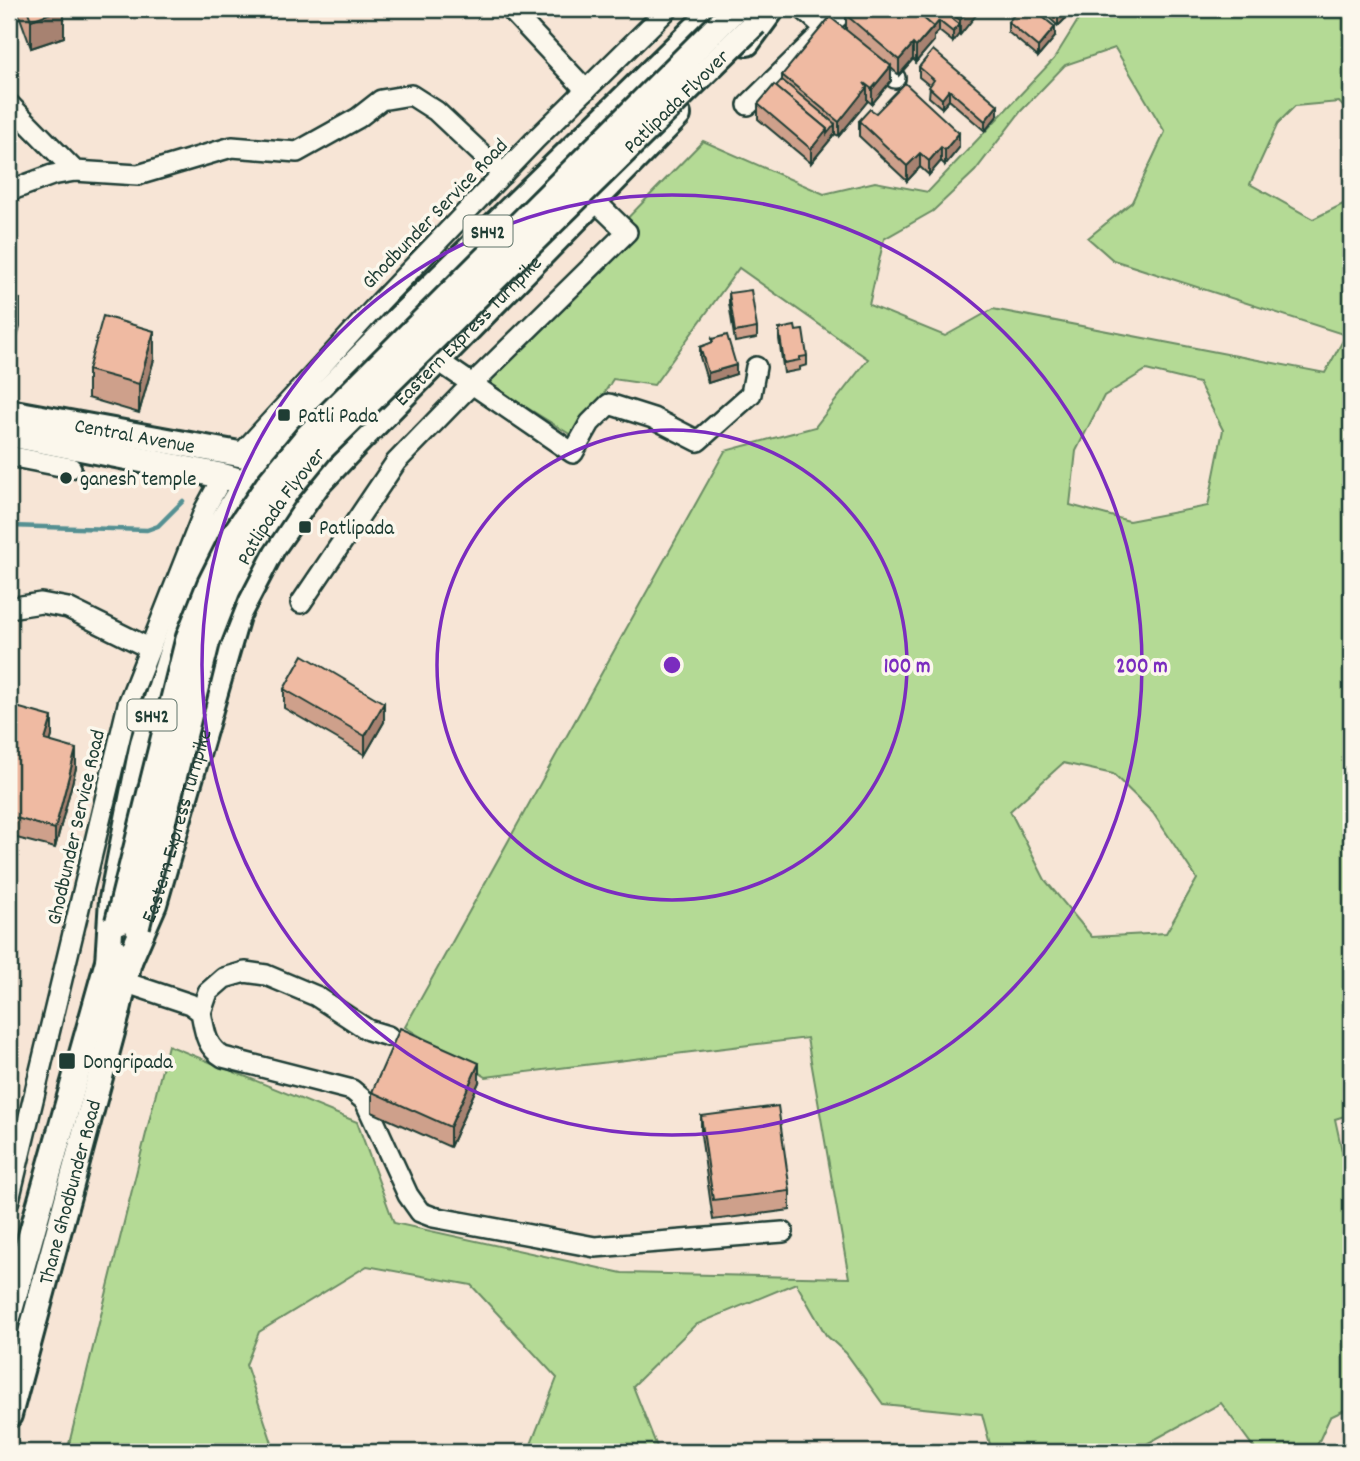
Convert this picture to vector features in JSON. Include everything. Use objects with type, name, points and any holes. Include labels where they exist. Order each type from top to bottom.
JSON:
[{"type":"main road","name":"Eastern Express Turnpike","points":[[120,971],[112,899],[143,743],[173,648],[220,524],[234,479],[250,457],[408,308],[704,20],[721,9]]},
{"type":"main road","name":"Patlipada Flyover","points":[[120,971],[189,637],[210,584],[236,533],[270,482],[307,437],[735,9]]},
{"type":"main road","name":"Eastern Express Turnpike","points":[[120,971],[155,904],[223,658],[237,616],[272,547],[310,494],[437,360],[742,50],[766,14]]},
{"type":"main road","name":"Patlipada Flyover","points":[[128,924],[207,642],[227,591],[253,541],[285,493],[321,449],[766,14]]},
{"type":"main road","name":"Central Avenue","points":[[9,412],[250,457],[310,494]]},
{"type":"main road","name":"Central Avenue","points":[[9,433],[310,494]]},
{"type":"main road","name":"Thane Ghodbunder Road","points":[[9,1314],[120,971]]},
{"type":"main road","name":"Thane Ghodbunder Road","points":[[9,1415],[120,971]]},
{"type":"street","points":[[510,9],[586,90]]},
{"type":"street","name":"Ghodbunder Service Road","points":[[250,457],[503,174],[668,9]]},
{"type":"street","points":[[803,9],[853,42],[895,78]]},
{"type":"street","points":[[748,106],[846,9]]},
{"type":"street","points":[[9,191],[52,175],[75,171],[138,174],[232,147],[297,152],[358,118],[381,100],[411,95],[436,111],[503,174]]},
{"type":"street","points":[[9,104],[75,171]]},
{"type":"street","points":[[301,603],[396,462],[627,232],[594,200]]},
{"type":"street","points":[[437,360],[573,453],[590,423],[609,404],[653,418],[698,441],[751,394],[756,367]]},
{"type":"street","points":[[9,456],[71,468]]},
{"type":"street","name":"Ghodbunder Service Road","points":[[9,1200],[128,704],[205,509],[234,479]]},
{"type":"street","points":[[9,608],[41,603],[68,608],[149,648]]},
{"type":"street","points":[[120,971],[190,1004],[201,1012]]},
{"type":"street","points":[[388,1036],[368,1030],[316,996],[266,975],[245,972],[224,978],[208,992],[201,1012],[206,1040],[212,1051],[223,1057],[352,1090],[365,1101],[408,1195],[420,1212],[433,1217],[595,1247],[783,1232]]},
{"type":"green space","points":[[1085,9],[1351,9],[1351,115],[1339,102],[1295,106],[1278,123],[1250,184],[1313,219],[1351,200],[1351,1114],[1335,1119],[1351,1192],[1351,1407],[1330,1417],[1314,1452],[1257,1452],[1221,1403],[1132,1452],[992,1452],[982,1414],[883,1404],[846,1353],[826,1335],[796,1283],[695,1325],[633,1386],[659,1452],[528,1452],[557,1378],[471,1285],[367,1266],[259,1332],[246,1365],[275,1452],[67,1452],[168,1045],[357,1122],[394,1223],[622,1273],[849,1278],[807,1038],[486,1077],[405,1027],[725,451],[815,427],[868,359],[739,268],[654,385],[613,379],[576,438],[474,375],[703,141],[824,194],[875,182],[928,192],[1054,59]],"holes":[[[1115,48],[1165,132],[1132,202],[1088,238],[1113,260],[1346,335],[1325,373],[993,309],[945,336],[869,305],[884,239],[933,211],[975,171],[1021,111],[1065,65]],[[1146,370],[1199,383],[1223,430],[1208,506],[1129,521],[1070,505],[1076,451],[1104,396]],[[1063,763],[1113,774],[1153,813],[1197,879],[1166,933],[1092,937],[1045,880],[1010,811]]]},
{"type":"building","points":[[27,9],[62,9],[31,20]]},
{"type":"building","points":[[851,9],[913,9],[934,26],[916,47],[913,44],[899,60],[846,15]]},
{"type":"building","points":[[913,9],[940,9],[959,24],[953,32],[939,21],[934,27]]},
{"type":"building","points":[[946,9],[970,9],[960,20]]},
{"type":"building","points":[[1019,9],[1033,9],[1055,27],[1038,47],[1008,22]]},
{"type":"building","points":[[830,17],[891,66],[872,89],[864,83],[867,87],[839,122],[782,75]]},
{"type":"building","points":[[933,50],[998,105],[985,121],[949,90],[942,99],[929,87],[934,80],[919,67]]},
{"type":"building","points":[[782,80],[835,124],[827,134],[827,129],[776,87]]},
{"type":"building","points":[[905,83],[959,133],[945,150],[941,147],[929,161],[920,153],[907,166],[859,121],[870,109],[876,113]]},
{"type":"building","points":[[774,85],[827,129],[811,149],[758,104]]},
{"type":"building","points":[[751,290],[757,328],[735,332],[729,293]]},
{"type":"building","points":[[9,296],[20,299],[9,339]]},
{"type":"building","points":[[103,316],[154,331],[139,384],[88,370]]},
{"type":"building","points":[[795,326],[796,331],[803,330],[807,356],[784,363],[779,329]]},
{"type":"building","points":[[727,335],[736,365],[708,373],[700,347],[713,342],[712,339]]},
{"type":"building","points":[[303,655],[384,703],[365,736],[284,689]]},
{"type":"building","points":[[9,705],[52,717],[45,740],[76,749],[55,829],[9,816]]},
{"type":"building","points":[[400,1028],[479,1063],[450,1127],[372,1092]]},
{"type":"building","points":[[778,1106],[790,1191],[713,1200],[701,1116]]},
{"type":"waterway","points":[[9,526],[147,530],[158,526],[183,501]]},
{"type":"place","name":"Patli Pada","points":[[284,415]]},
{"type":"place","name":"ganesh temple","points":[[66,478]]},
{"type":"place","name":"Patlipada","points":[[305,527]]},
{"type":"place","name":"Dongripada","points":[[67,1061]]}]
